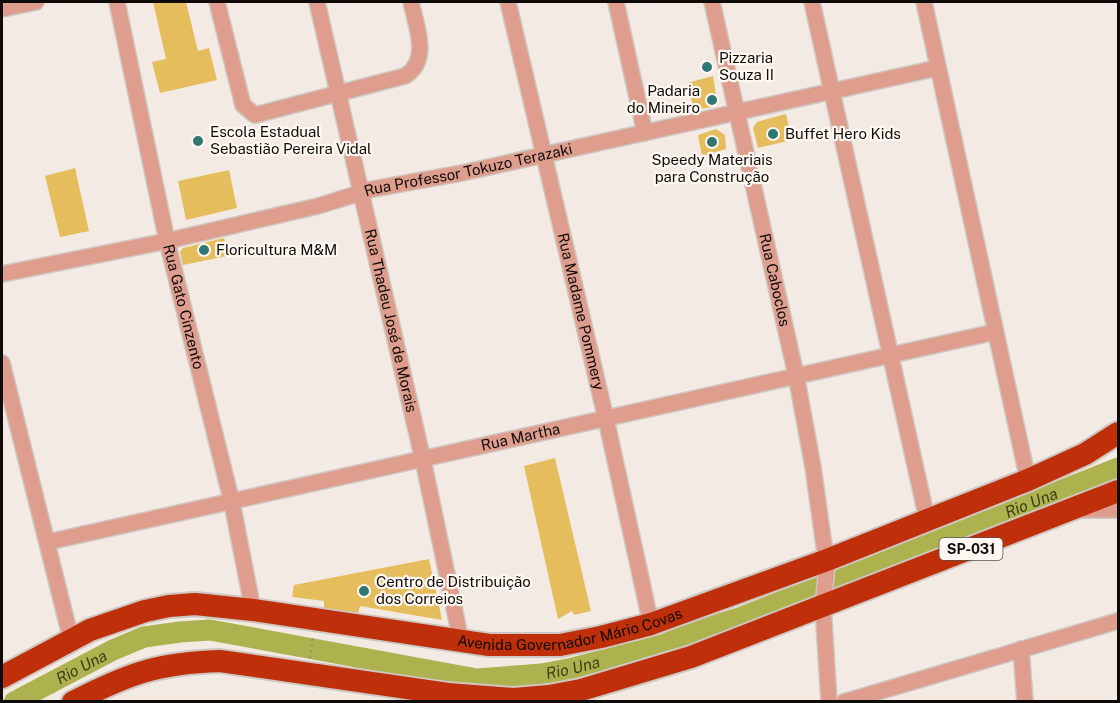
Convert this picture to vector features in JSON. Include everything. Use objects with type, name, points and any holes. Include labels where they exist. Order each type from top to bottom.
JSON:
[{"type":"highway","name":"Avenida Governador Mário Covas","points":[[2,677],[71,639],[115,620],[170,606],[195,604],[254,610],[461,641],[525,647],[560,645],[651,624],[827,563],[927,519],[1028,480],[1085,454],[1119,433]]},
{"type":"highway","name":"SP-031","points":[[73,702],[145,670],[176,663],[220,661],[448,698],[514,699],[581,690],[691,657],[824,599],[1077,510],[1119,491]]},
{"type":"street","points":[[2,9],[36,2]]},
{"type":"street","name":"Rua Gato Cinzento","points":[[117,2],[167,241],[232,503],[254,610]]},
{"type":"street","points":[[217,2],[243,105],[255,115],[405,76],[413,71],[418,64],[420,48],[411,2]]},
{"type":"street","name":"Rua Thadeu José de Morais","points":[[317,2],[423,460],[461,641]]},
{"type":"street","name":"Rua Madame Pommery","points":[[508,2],[606,419],[651,624]]},
{"type":"street","points":[[616,2],[645,133]]},
{"type":"street","name":"Rua Caboclos","points":[[712,2],[796,375],[827,563],[824,599],[829,702]]},
{"type":"street","points":[[812,2],[927,519]]},
{"type":"street","points":[[924,2],[1028,480]]},
{"type":"street","name":"Rua Professor Tokuzo Terazaki","points":[[2,274],[167,241],[318,206],[360,192],[544,155],[937,68]]},
{"type":"street","name":"Rua Martha","points":[[48,542],[232,503],[994,332]]},
{"type":"street","points":[[2,363],[71,639]]},
{"type":"street","points":[[1077,510],[1119,510]]},
{"type":"street","points":[[844,702],[1119,621]]},
{"type":"street","points":[[1021,650],[1025,702]]},
{"type":"path","points":[[309,664],[313,640]]},
{"type":"building","points":[[153,2],[186,2],[198,51],[209,48],[217,80],[160,93],[152,62],[166,59]]},
{"type":"building","points":[[713,76],[717,101],[712,107],[694,110],[687,83]]},
{"type":"building","name":"Buffet Hero Kids","points":[[786,114],[792,140],[758,148],[753,128],[757,122]]},
{"type":"building","name":"Speedy Materiais para Construção","points":[[716,129],[725,135],[726,149],[702,156],[698,135]]},
{"type":"building","points":[[75,168],[89,231],[60,237],[45,176]]},
{"type":"building","points":[[229,170],[237,208],[186,220],[178,181]]},
{"type":"building","name":"Floricultura M&M","points":[[224,238],[227,256],[183,265],[180,252],[183,248]]},
{"type":"building","points":[[555,458],[591,611],[574,615],[572,611],[558,619],[524,466]]},
{"type":"building","name":"Centro de Distribuição dos Correios","points":[[429,559],[442,620],[360,606],[356,619],[324,613],[324,601],[292,597],[294,585]]},
{"type":"waterway","name":"Rio Una","points":[[14,702],[113,650],[144,637],[210,630],[477,679],[542,674],[573,668],[666,644],[681,636],[742,617],[1118,468]]},
{"type":"place","name":"Pizzaria Souza II","points":[[707,67]]},
{"type":"place","name":"Padaria do Mineiro","points":[[712,100]]},
{"type":"place","name":"Buffet Hero Kids","points":[[773,134]]},
{"type":"place","name":"Escola Estadual Sebastião Pereira Vidal","points":[[198,141]]},
{"type":"place","name":"Speedy Materiais para Construção","points":[[712,142]]},
{"type":"place","name":"Floricultura M&M","points":[[204,250]]},
{"type":"place","name":"Centro de Distribuição dos Correios","points":[[364,591]]}]
